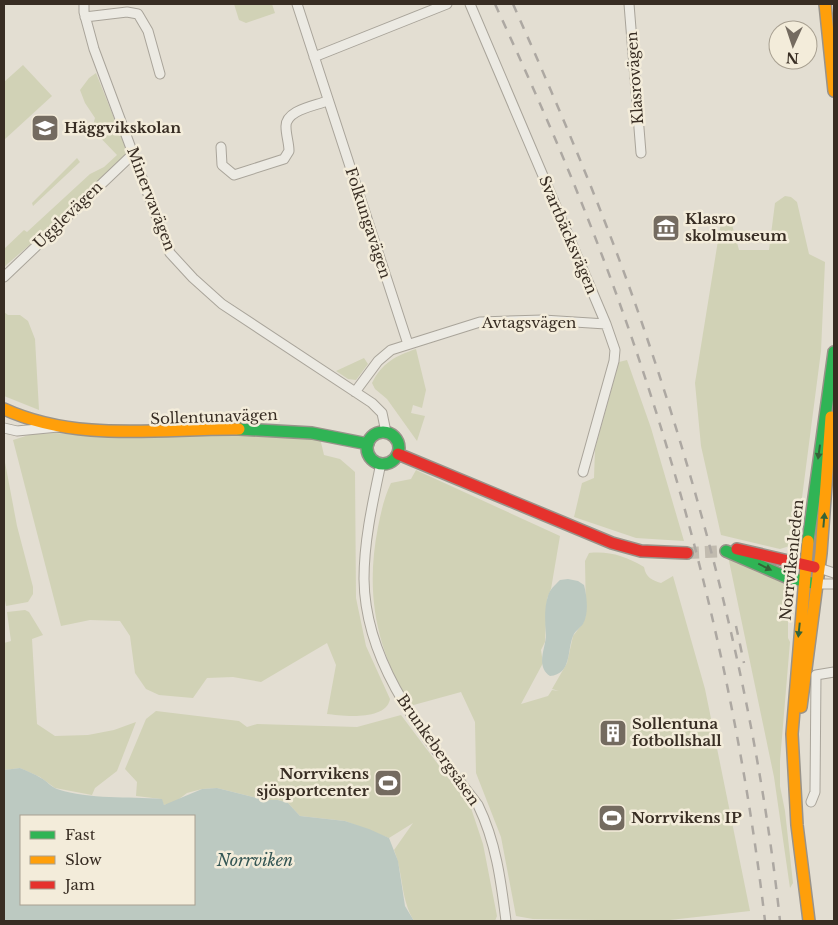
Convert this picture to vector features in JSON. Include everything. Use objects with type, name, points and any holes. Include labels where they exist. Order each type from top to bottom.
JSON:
[{"type":"main road","points":[[825,4],[834,91]]},
{"type":"main road","name":"Norrvikenleden","points":[[810,921],[797,824],[792,734],[793,708],[804,582],[819,450],[834,352]]},
{"type":"main road","name":"Norrvikenleden","points":[[794,772],[819,568],[830,452],[834,356]]},
{"type":"main road","name":"Sollentunavägen","points":[[4,409],[61,426],[103,432],[148,434],[217,429],[283,429],[331,435],[368,444]]},
{"type":"main road","points":[[386,432],[397,440],[398,454],[391,461],[381,463],[369,454],[368,444],[376,434],[386,432]]},
{"type":"main road","points":[[398,454],[612,543],[641,551],[687,553]]},
{"type":"main road","points":[[817,584],[786,577],[726,551],[740,549],[777,560],[819,568]]},
{"type":"street","name":"Minervavägen","points":[[84,4],[85,17],[94,49],[170,253],[177,262],[222,304],[355,392],[382,413],[386,432]]},
{"type":"street","name":"Folkungavägen","points":[[297,4],[327,101],[408,344]]},
{"type":"street","points":[[314,57],[447,4]]},
{"type":"street","name":"Svartbäcksvägen","points":[[470,4],[606,324],[615,350],[614,361],[583,472]]},
{"type":"street","name":"Klasrovägen","points":[[629,4],[641,153]]},
{"type":"street","points":[[85,17],[127,12],[138,14],[148,31],[160,74]]},
{"type":"street","points":[[221,147],[222,165],[234,175],[284,159],[289,151],[286,128],[288,119],[295,113],[327,101]]},
{"type":"street","name":"Ugglevägen","points":[[4,277],[133,154]]},
{"type":"street","name":"Avtagsvägen","points":[[355,392],[378,361],[391,350],[480,322],[543,320],[606,324]]},
{"type":"street","name":"Sollentunavägen","points":[[4,428],[17,431],[61,426]]},
{"type":"street","name":"Brunkebergsåsen","points":[[381,463],[367,541],[364,580],[368,611],[377,646],[383,664],[404,706],[478,806],[487,823],[493,841],[506,921]]},
{"type":"street","points":[[819,568],[834,573]]},
{"type":"street","points":[[817,584],[834,584]]},
{"type":"street","points":[[811,802],[815,792],[816,675],[834,672]]},
{"type":"green space","points":[[234,4],[272,4],[275,13],[246,23],[239,20]]},
{"type":"green space","points":[[23,65],[52,96],[4,140],[4,82]]},
{"type":"green space","points":[[96,73],[128,153],[93,190],[4,267],[4,249],[24,230],[27,232],[90,174],[104,167],[117,155],[92,129],[95,118],[85,103],[80,90],[89,78]]},
{"type":"green space","points":[[77,158],[80,162],[33,206],[32,203]]},
{"type":"green space","points":[[785,196],[791,197],[797,202],[809,254],[825,262],[821,351],[796,544],[780,549],[721,535],[701,446],[695,383],[721,222],[731,221],[739,250],[769,250],[775,203]]},
{"type":"green space","points":[[4,312],[8,315],[20,315],[28,321],[35,339],[39,410],[4,396]]},
{"type":"green space","points":[[416,349],[426,390],[422,408],[413,405],[411,413],[425,416],[417,441],[387,399],[375,389],[372,383],[380,370],[390,361]]},
{"type":"green space","points":[[364,358],[368,364],[356,380],[348,379],[336,371]]},
{"type":"green space","points":[[627,360],[651,428],[684,541],[636,538],[574,517],[582,483],[594,478],[595,449],[619,362]]},
{"type":"green space","points":[[55,433],[121,438],[237,434],[320,438],[324,455],[340,459],[355,472],[356,598],[366,646],[390,699],[387,706],[381,711],[363,716],[327,714],[336,665],[327,643],[261,682],[233,677],[207,678],[193,698],[159,695],[146,689],[135,673],[130,636],[120,621],[90,620],[61,626],[13,440],[32,434]]},
{"type":"green space","points":[[4,457],[17,526],[33,587],[33,594],[28,602],[6,606],[4,595]]},
{"type":"green space","points":[[416,470],[560,536],[551,589],[547,599],[545,642],[541,650],[543,663],[521,704],[548,696],[552,690],[559,691],[552,689],[567,663],[573,636],[583,623],[586,615],[585,561],[589,553],[617,555],[630,560],[644,567],[646,574],[650,578],[661,583],[673,576],[705,689],[750,911],[661,921],[533,919],[516,916],[501,837],[476,773],[475,722],[461,692],[410,706],[389,663],[376,620],[373,598],[374,552],[383,505],[391,483],[411,479]]},
{"type":"green space","points":[[728,556],[788,586],[788,638],[790,642],[780,761],[780,786],[785,811],[793,883],[790,888],[774,777]]},
{"type":"green space","points":[[25,610],[29,612],[43,635],[32,639],[37,724],[55,736],[88,735],[114,730],[136,722],[117,771],[95,788],[92,795],[55,788],[40,777],[20,768],[4,770],[4,643],[11,641],[7,612]]},
{"type":"green space","points":[[156,711],[239,721],[247,727],[257,724],[357,727],[401,715],[471,808],[483,844],[497,916],[495,921],[414,921],[406,904],[394,850],[413,823],[389,838],[345,821],[300,816],[288,803],[278,800],[265,800],[217,788],[187,793],[175,802],[164,805],[161,799],[136,796],[137,782],[125,769],[146,719]]},
{"type":"water","points":[[560,580],[578,581],[584,585],[587,610],[583,624],[573,636],[568,661],[562,671],[550,676],[543,667],[542,662],[546,635],[545,615],[547,601],[550,591],[555,585]]},
{"type":"water","name":"Norrviken","points":[[20,768],[43,779],[55,788],[83,795],[162,799],[164,805],[202,789],[217,788],[265,800],[278,800],[288,803],[300,816],[345,821],[369,829],[389,838],[398,861],[405,906],[414,921],[4,921],[4,770]]},
{"type":"tunnel","points":[[687,553],[726,551]]},
{"type":"railway","points":[[495,4],[557,143],[610,277],[642,367],[670,457],[718,641],[737,734],[765,921]]},
{"type":"railway","points":[[513,4],[566,126],[616,251],[646,335],[691,478],[729,624],[745,698],[771,846],[780,921]]},
{"type":"railway","points":[[736,626],[744,663]]},
{"type":"traffic: fast","points":[[808,541],[834,352]]},
{"type":"traffic: fast","points":[[239,429],[312,433],[368,444]]},
{"type":"traffic: fast","points":[[383,432],[394,437],[399,448],[394,459],[383,464],[372,459],[367,448],[372,437],[383,432]]},
{"type":"traffic: fast","points":[[726,551],[786,577],[812,583]]},
{"type":"traffic: slow","points":[[825,4],[834,91]]},
{"type":"traffic: slow","points":[[4,409],[32,420],[91,430],[239,429]]},
{"type":"traffic: slow","points":[[801,707],[821,553],[831,417]]},
{"type":"traffic: slow","points":[[808,541],[792,734],[797,825],[809,921]]},
{"type":"traffic: jam","points":[[398,454],[612,543],[641,551],[687,553]]},
{"type":"traffic: jam","points":[[737,549],[814,567]]},
{"type":"place","name":"Häggvikskolan","points":[[45,128]]},
{"type":"place","name":"Klasro skolmuseum","points":[[666,228]]},
{"type":"place","name":"Sollentuna fotbollshall","points":[[613,733]]},
{"type":"place","name":"Norrvikens sjösportcenter","points":[[388,783]]},
{"type":"place","name":"Norrvikens IP","points":[[612,818]]}]
